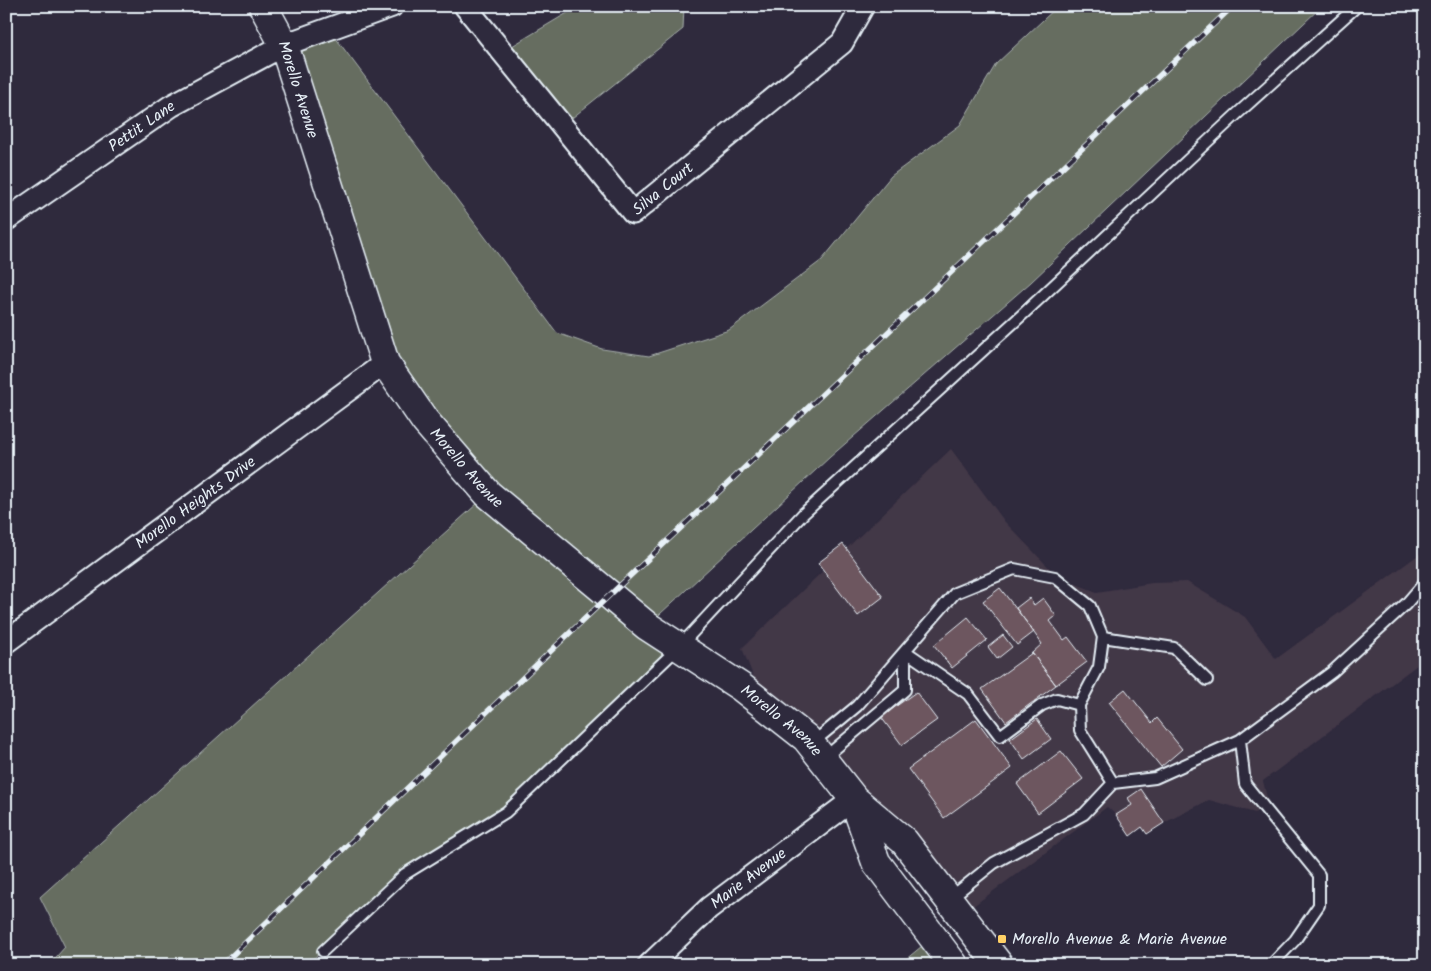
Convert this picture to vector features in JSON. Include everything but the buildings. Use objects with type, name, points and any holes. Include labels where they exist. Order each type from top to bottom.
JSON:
[{"type":"street","name":"Morello Avenue","points":[[263,6],[284,45],[385,363],[425,421],[488,494],[647,626],[741,687],[806,738],[854,799],[904,841],[999,965]]},
{"type":"street","points":[[284,45],[392,6]]},
{"type":"street","name":"Silva Court","points":[[465,6],[633,213],[842,43],[863,6]]},
{"type":"street","name":"Pettit Lane","points":[[6,220],[171,106],[284,45]]},
{"type":"street","name":"Morello Heights Drive","points":[[6,642],[385,363]]},
{"type":"street","name":"Morello Avenue","points":[[854,799],[876,862],[954,965]]},
{"type":"street","name":"Marie Avenue","points":[[649,965],[709,908],[854,799]]},
{"type":"lane","points":[[323,951],[405,874],[506,812],[679,647],[803,514],[1022,315],[1230,120],[1357,6]]},
{"type":"lane","points":[[817,752],[955,593],[1014,570],[1055,577],[1090,606],[1103,637],[1098,667],[1079,705],[1080,730],[1113,783]]},
{"type":"lane","points":[[948,899],[994,863],[1084,814],[1113,783],[1154,778],[1240,740],[1332,672],[1406,604],[1425,582]]},
{"type":"lane","points":[[1103,637],[1174,648],[1207,680]]},
{"type":"lane","points":[[905,651],[968,694],[1000,736],[1042,705],[1057,699],[1079,705]]},
{"type":"lane","points":[[817,752],[905,690],[905,651]]},
{"type":"lane","points":[[1240,740],[1245,784],[1319,875],[1318,905],[1295,940],[1270,965]]},
{"type":"shaded area","points":[[951,449],[1005,522],[1058,577],[1097,592],[1152,583],[1187,582],[1245,617],[1276,659],[1425,550],[1425,659],[1263,781],[1268,802],[1255,813],[1209,800],[1147,834],[1142,828],[1130,836],[1116,815],[1107,807],[961,915],[765,706],[742,648]]},
{"type":"green space","points":[[579,6],[684,6],[683,29],[562,126],[502,52]]},
{"type":"green space","points":[[1058,6],[1322,6],[1031,282],[830,457],[647,626],[679,647],[506,812],[405,874],[323,951],[305,965],[49,965],[65,947],[40,897],[488,494],[385,363],[284,45],[329,29],[557,333],[602,349],[649,356],[729,330],[822,260],[891,176],[960,125],[996,64]]},
{"type":"green space","points":[[933,937],[954,965],[899,965]]},
{"type":"railway","points":[[222,965],[576,627],[1233,6]]},
{"type":"place","name":"Morello Avenue & Marie Avenue","points":[[1002,939]]}]
